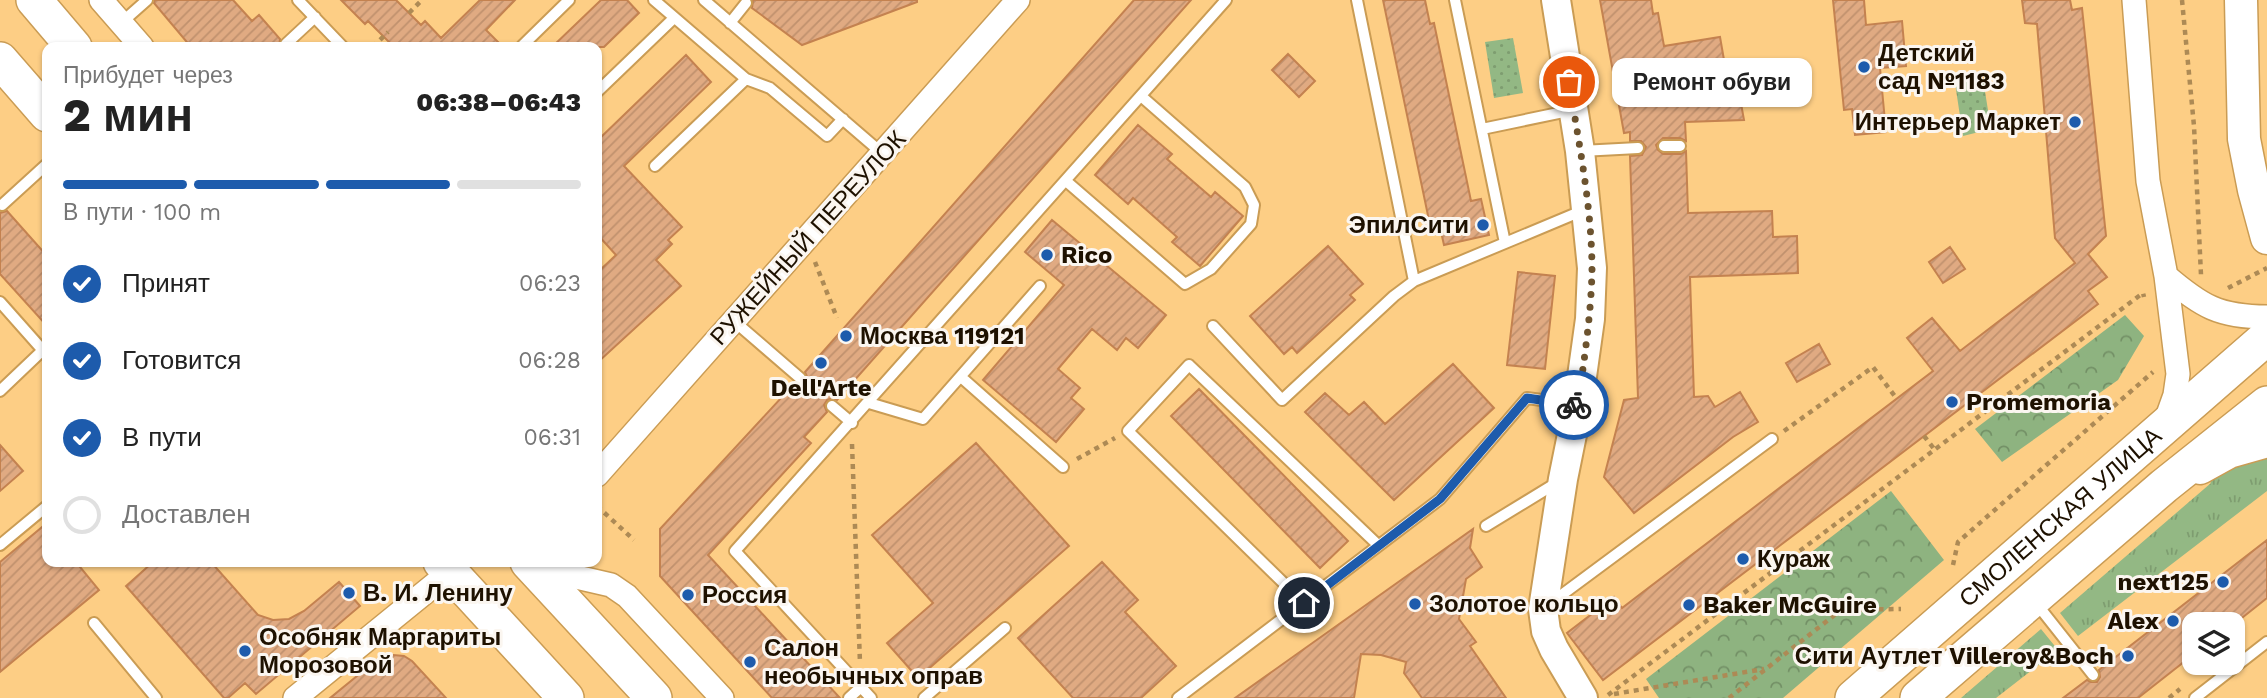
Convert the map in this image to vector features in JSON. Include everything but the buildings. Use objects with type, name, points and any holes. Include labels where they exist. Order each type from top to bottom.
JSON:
[{"type":"main road","points":[[34,0],[70,42]]},
{"type":"main road","points":[[2241,0],[2244,139],[2267,238]]},
{"type":"main road","points":[[0,60],[42,108]]},
{"type":"main road","name":"СМОЛЕНСКАЯ УЛИЦА","points":[[1853,698],[2267,337]]},
{"type":"main road","name":"СМОЛЕНСКАЯ УЛИЦА","points":[[1918,698],[2164,486],[2267,404]]},
{"type":"main road","points":[[2164,486],[2229,452],[2267,441]]},
{"type":"main road","points":[[445,567],[565,698]]},
{"type":"main road","points":[[532,567],[654,698]]},
{"type":"street","points":[[101,0],[138,42]]},
{"type":"street","name":"РУЖЕЙНЫЙ ПЕРЕУЛОК","points":[[602,469],[1018,0]]},
{"type":"street","points":[[1556,0],[1580,151],[1592,268],[1590,319],[1578,405],[1563,479],[1543,609],[1546,631],[1553,649],[1599,697]]},
{"type":"street","points":[[2134,0],[2148,181],[2166,276],[2178,374],[2175,395],[2163,428]]},
{"type":"street","points":[[2166,276],[2211,309],[2251,317],[2267,317]]},
{"type":"street","points":[[295,698],[445,567]]},
{"type":"street","points":[[538,567],[611,585],[627,596],[722,698]]},
{"type":"lane","points":[[121,23],[147,0]]},
{"type":"lane","points":[[298,0],[338,42]]},
{"type":"lane","points":[[526,42],[569,0]]},
{"type":"lane","points":[[654,0],[746,79],[770,88],[827,136],[843,119]]},
{"type":"lane","points":[[704,0],[883,154]]},
{"type":"lane","points":[[871,698],[736,551],[1226,0]]},
{"type":"lane","points":[[1357,0],[1414,281]]},
{"type":"lane","points":[[1455,0],[1505,243]]},
{"type":"lane","points":[[730,23],[746,3]]},
{"type":"lane","points":[[288,42],[314,18]]},
{"type":"lane","points":[[602,87],[674,18]]},
{"type":"lane","points":[[655,166],[746,79]]},
{"type":"lane","points":[[1066,181],[1185,284],[1211,270],[1251,224],[1254,205],[1245,187],[1141,96]]},
{"type":"lane","points":[[1482,129],[1573,110]]},
{"type":"lane","points":[[1664,146],[1680,146]]},
{"type":"lane","points":[[1580,151],[1638,148]]},
{"type":"lane","points":[[2,205],[42,169]]},
{"type":"lane","points":[[1213,326],[1282,400],[1394,296],[1414,281],[1587,209]]},
{"type":"lane","points":[[869,403],[923,419],[1040,286]]},
{"type":"lane","points":[[0,302],[42,349]]},
{"type":"lane","points":[[734,321],[800,378]]},
{"type":"lane","points":[[0,391],[42,355]]},
{"type":"lane","points":[[1304,603],[1128,431],[1189,365],[1377,544]]},
{"type":"lane","points":[[961,377],[1063,467]]},
{"type":"lane","points":[[1178,698],[1377,544],[1440,499],[1527,398],[1578,405]]},
{"type":"lane","points":[[832,406],[852,423]]},
{"type":"lane","points":[[1543,609],[1772,439]]},
{"type":"lane","points":[[1486,526],[1563,479]]},
{"type":"lane","points":[[0,545],[42,510]]},
{"type":"lane","points":[[2033,599],[2092,675]]},
{"type":"lane","points":[[94,623],[156,698]]},
{"type":"lane","points":[[924,698],[1005,628]]},
{"type":"lane","points":[[2195,698],[2267,642]]},
{"type":"lane","points":[[849,698],[861,687]]},
{"type":"path","points":[[409,13],[422,0]]},
{"type":"path","points":[[2182,0],[2194,126],[2203,280]]},
{"type":"path","points":[[378,42],[388,32]]},
{"type":"path","points":[[811,251],[837,318]]},
{"type":"path","points":[[2225,290],[2267,268]]},
{"type":"path","points":[[1599,697],[2143,293]]},
{"type":"path","points":[[1953,565],[1958,542],[2152,375],[2155,365]]},
{"type":"path","points":[[1772,439],[1873,367],[1897,399]]},
{"type":"path","points":[[852,423],[861,687]]},
{"type":"path","points":[[1063,467],[1128,431]]},
{"type":"path","points":[[1924,436],[1935,450]]},
{"type":"path","points":[[602,511],[634,540]]},
{"type":"path","points":[[1729,698],[1841,610],[1901,609]]},
{"type":"path","points":[[1599,697],[1767,668]]},
{"type":"green space","points":[[1513,38],[1523,93],[1494,98],[1485,42]]},
{"type":"green space","points":[[1983,79],[1991,129],[1963,136],[1955,83]]},
{"type":"green space","points":[[2125,315],[2144,336],[2118,380],[2002,462],[1975,429]]},
{"type":"green space","points":[[2267,450],[2267,491],[2078,636],[2060,613],[2211,483],[2208,479]]},
{"type":"green space","points":[[1891,491],[1944,560],[1783,698],[1659,698],[1646,679]]},
{"type":"green space","points":[[2041,629],[2058,650],[1996,698],[1961,698]]},
{"type":"way so far","points":[[1569,82],[1580,151],[1592,268],[1590,319],[1578,405],[1574,405]]},
{"type":"place","name":"Детский сад №1183","points":[[1864,67]]},
{"type":"place","name":"Ремонт обуви","points":[[1569,82]]},
{"type":"place","name":"Интерьер Маркет","points":[[2075,122]]},
{"type":"place","name":"ЭпилСити","points":[[1483,225]]},
{"type":"place","name":"Rico","points":[[1047,255]]},
{"type":"place","name":"Москва 119121","points":[[846,336]]},
{"type":"place","name":"Dell'Arte","points":[[821,363]]},
{"type":"place","name":"Promemoria","points":[[1952,402]]},
{"type":"place","name":"Кураж","points":[[1743,559]]},
{"type":"place","name":"next125","points":[[2223,582]]},
{"type":"place","name":"В. И. Ленину","points":[[349,593]]},
{"type":"place","name":"Россия","points":[[688,595]]},
{"type":"place","name":"Золотое кольцо","points":[[1415,604]]},
{"type":"place","name":"Baker McGuire","points":[[1689,605]]},
{"type":"place","name":"Alex","points":[[2173,621]]},
{"type":"place","name":"Особняк Маргариты Морозовой","points":[[245,651]]},
{"type":"place","name":"Сити Аутлет Villeroy&Boch","points":[[2128,656]]},
{"type":"place","name":"Салон необычных оправ","points":[[750,662]]},
{"type":"route","points":[[1304,603],[1377,544],[1440,499],[1527,398],[1574,405]]}]
